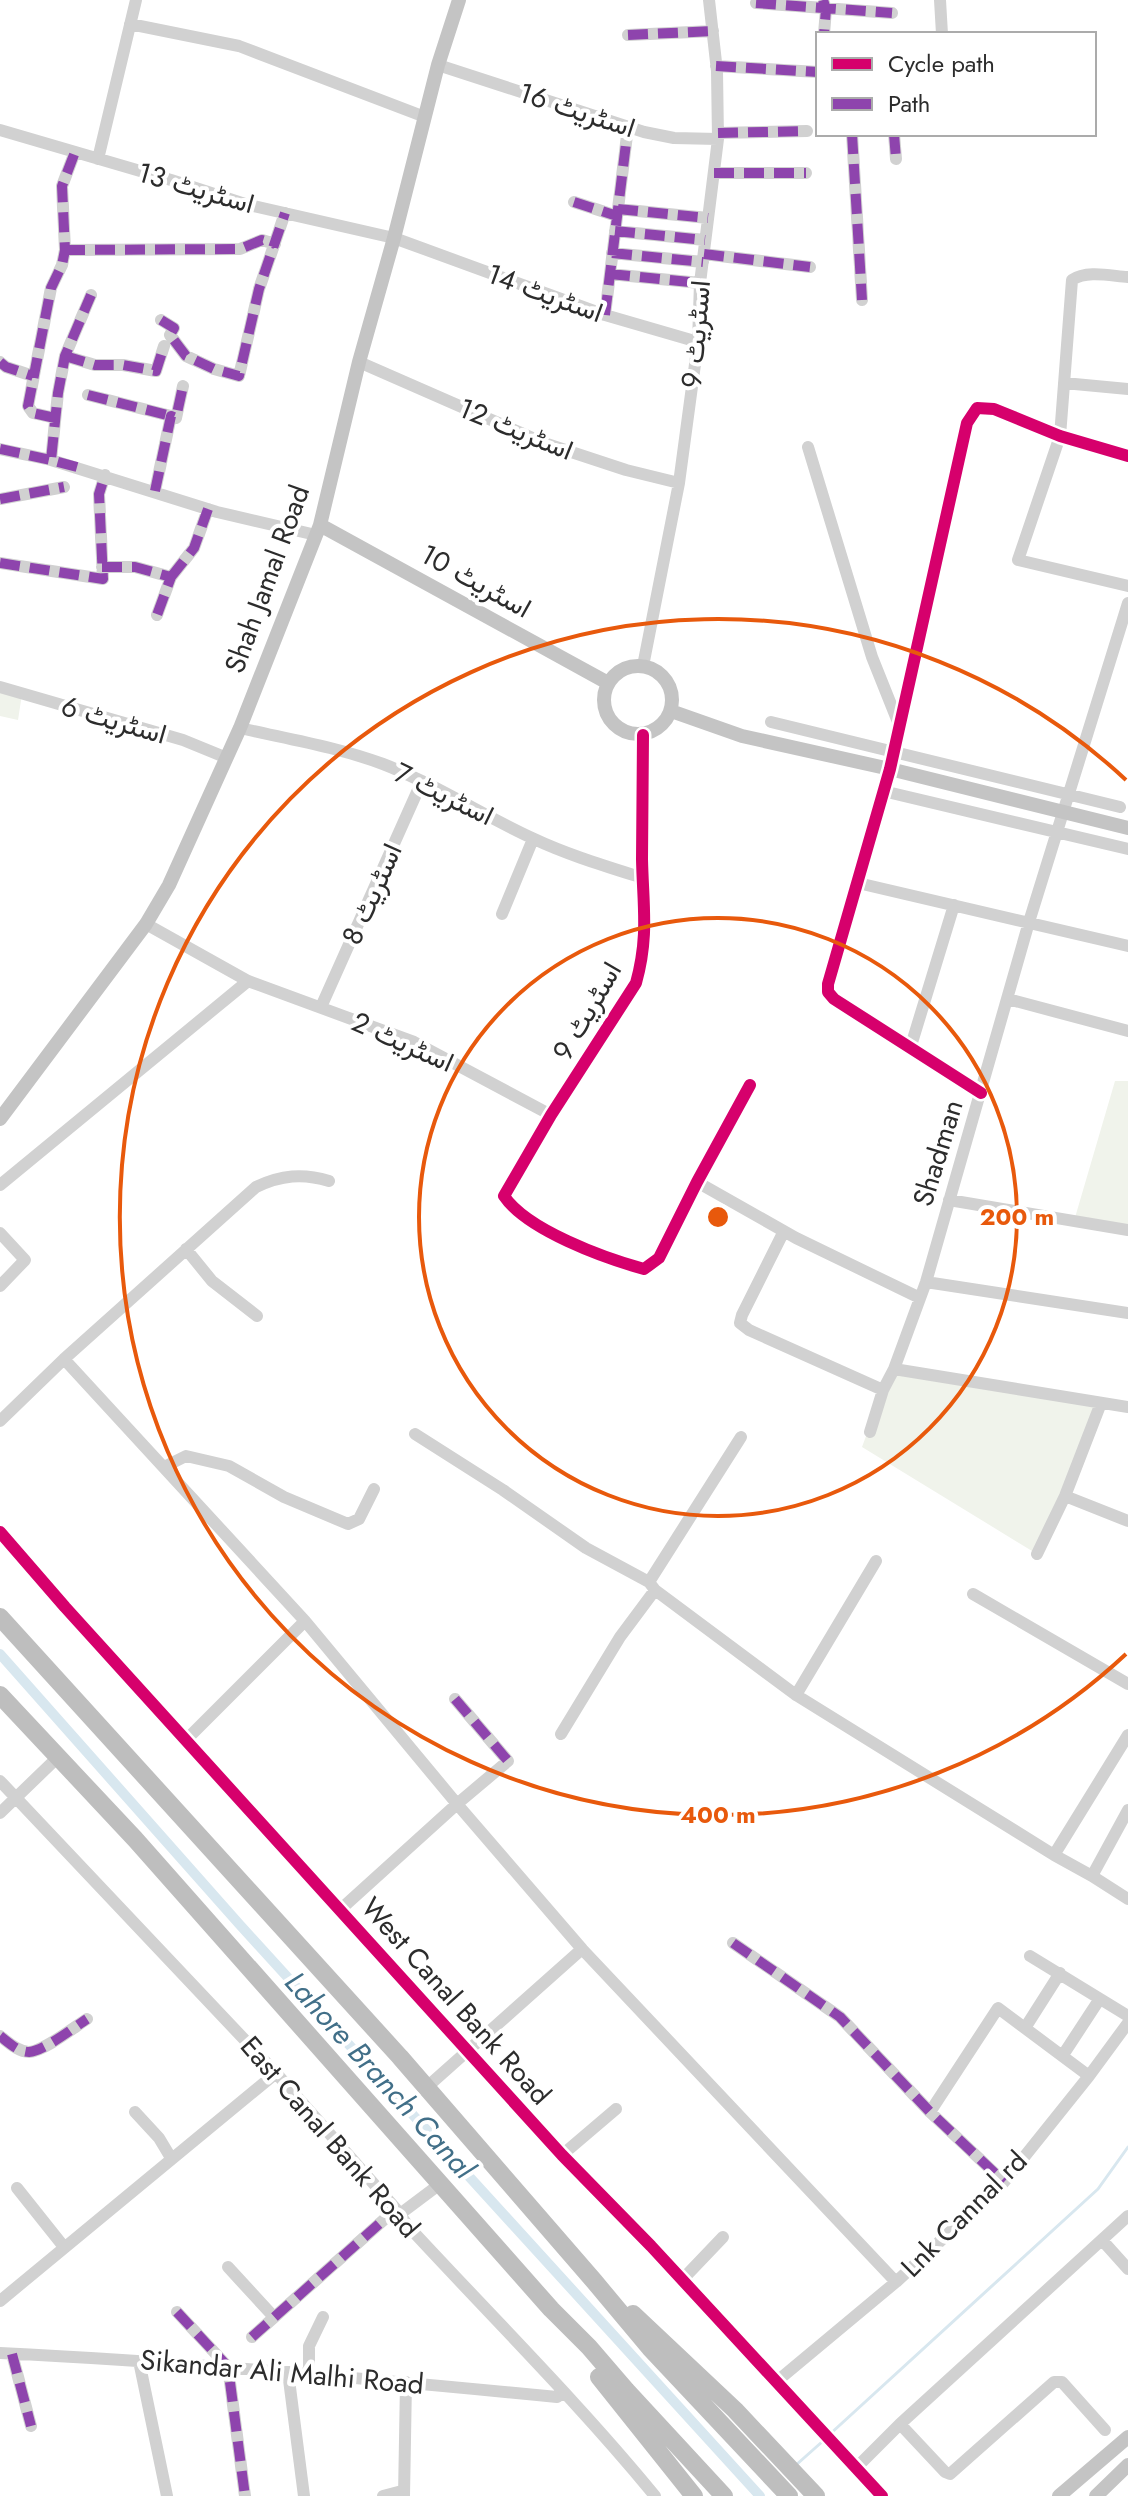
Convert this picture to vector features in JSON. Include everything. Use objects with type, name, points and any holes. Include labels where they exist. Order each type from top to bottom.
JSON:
[{"type":"highway","points":[[0,1617],[427,2087],[650,2348],[789,2496]]},
{"type":"highway","points":[[0,1695],[135,1839],[551,2309],[724,2496]]},
{"type":"highway","points":[[594,2281],[684,2360],[814,2494]]},
{"type":"highway","points":[[551,2309],[581,2353],[694,2496]]},
{"type":"main road","name":"Shah Jamal Road","points":[[0,1119],[146,924],[169,885],[240,728],[318,530],[438,65],[459,0]]},
{"type":"main road","name":"اسٹریٹ 10","points":[[318,530],[608,683]]},
{"type":"main road","points":[[643,666],[655,670],[670,687],[673,699],[671,711],[660,727],[643,735],[622,731],[607,715],[604,694],[608,683],[623,669],[643,666]]},
{"type":"main road","points":[[671,711],[742,736],[1128,828]]},
{"type":"main road","points":[[1059,2496],[1128,2437]]},
{"type":"main road","points":[[1096,2496],[1128,2465]]},
{"type":"street","points":[[98,159],[136,0]]},
{"type":"street","name":"اسٹریٹ 9","points":[[643,666],[679,483],[698,342],[700,283],[718,136],[716,66],[709,0]]},
{"type":"street","points":[[940,0],[942,32]]},
{"type":"street","points":[[756,3],[824,4],[892,13]]},
{"type":"street","points":[[824,4],[824,32]]},
{"type":"street","points":[[130,24],[239,46],[425,117]]},
{"type":"street","points":[[628,35],[713,31]]},
{"type":"street","name":"اسٹریٹ 16","points":[[438,65],[628,127],[674,138],[807,131]]},
{"type":"street","points":[[716,66],[816,72]]},
{"type":"street","points":[[605,315],[628,127]]},
{"type":"street","name":"اسٹریٹ 13","points":[[0,130],[245,204],[394,238]]},
{"type":"street","points":[[852,136],[862,300]]},
{"type":"street","points":[[894,136],[896,159]]},
{"type":"street","points":[[55,418],[33,413],[28,406],[51,288],[65,250],[62,186],[75,152]]},
{"type":"street","points":[[714,173],[806,173]]},
{"type":"street","points":[[574,202],[617,212],[708,218]]},
{"type":"street","points":[[161,320],[174,328],[170,335],[186,356],[239,376],[259,289],[285,213]]},
{"type":"street","points":[[615,231],[705,240]]},
{"type":"street","name":"اسٹریٹ 14","points":[[394,238],[605,315],[698,342]]},
{"type":"street","points":[[65,250],[240,249],[262,240],[275,244]]},
{"type":"street","points":[[612,253],[810,267]]},
{"type":"street","points":[[610,274],[700,283]]},
{"type":"street","points":[[1128,277],[1086,275],[1072,280],[1060,436],[1018,560],[1128,586]]},
{"type":"street","points":[[51,460],[65,356],[91,295]]},
{"type":"street","points":[[65,356],[95,365],[123,365],[156,371],[164,346]]},
{"type":"street","points":[[0,362],[33,376]]},
{"type":"street","name":"اسٹریٹ 12","points":[[359,362],[544,443],[626,470],[679,483]]},
{"type":"street","points":[[1064,383],[1128,389]]},
{"type":"street","points":[[88,395],[176,418],[183,386]]},
{"type":"street","points":[[981,1093],[834,999],[828,992],[828,984],[890,769],[967,423],[977,408],[994,409],[1060,436],[1128,456]]},
{"type":"street","points":[[155,491],[171,416]]},
{"type":"street","points":[[808,447],[872,657],[900,727]]},
{"type":"street","points":[[0,449],[105,475],[208,509],[318,530]]},
{"type":"street","points":[[0,563],[103,579],[99,494],[105,475]]},
{"type":"street","points":[[0,499],[64,487]]},
{"type":"street","points":[[157,615],[171,577],[194,548],[208,509]]},
{"type":"street","points":[[102,567],[135,567],[171,577]]},
{"type":"street","name":"Shadman","points":[[870,1432],[883,1390],[894,1369],[926,1282],[1029,922],[1128,603]]},
{"type":"street","name":"اسٹریٹ 6","points":[[0,687],[183,740],[227,758]]},
{"type":"street","points":[[771,722],[1120,807]]},
{"type":"street","name":"اسٹریٹ 7","points":[[240,728],[343,751],[384,764],[533,839],[584,860],[643,878]]},
{"type":"street","name":"اسٹریٹ 9","points":[[643,735],[646,928],[636,983],[551,1115],[504,1196],[513,1209],[558,1235],[616,1262],[644,1269],[659,1258],[697,1182]]},
{"type":"street","name":"اسٹریٹ 8","points":[[321,1007],[422,781]]},
{"type":"street","points":[[883,791],[1128,849]]},
{"type":"street","points":[[502,914],[533,839]]},
{"type":"street","points":[[858,883],[1128,946]]},
{"type":"street","points":[[910,1049],[954,905]]},
{"type":"street","name":"اسٹریٹ 2","points":[[146,924],[248,981],[414,1042],[551,1115]]},
{"type":"street","points":[[0,1185],[248,981]]},
{"type":"street","points":[[1008,999],[1128,1031]]},
{"type":"street","points":[[750,1085],[697,1182],[784,1231],[920,1298]]},
{"type":"street","points":[[0,1421],[64,1359],[256,1187],[272,1179],[303,1176],[329,1181]]},
{"type":"street","points":[[949,1200],[1128,1230]]},
{"type":"street","points":[[784,1231],[740,1323],[749,1330],[883,1390]]},
{"type":"street","points":[[0,1233],[25,1260],[0,1286]]},
{"type":"street","points":[[186,1249],[212,1281],[257,1316]]},
{"type":"street","points":[[926,1282],[1128,1313]]},
{"type":"street","points":[[64,1359],[305,1621],[582,1949],[896,2282]]},
{"type":"street","points":[[894,1369],[1128,1407]]},
{"type":"street","points":[[1037,1554],[1065,1496],[1101,1403]]},
{"type":"street","points":[[415,1434],[586,1548],[652,1586],[796,1695],[1128,1899]]},
{"type":"street","points":[[561,1734],[741,1437]]},
{"type":"street","points":[[164,1467],[186,1456],[229,1466],[284,1497],[348,1524],[359,1519],[374,1489]]},
{"type":"street","points":[[1065,1496],[1128,1521]]},
{"type":"street","name":"West Canal Bank Road","points":[[0,1532],[562,2155],[882,2496]]},
{"type":"street","points":[[796,1695],[876,1561]]},
{"type":"street","points":[[973,1594],[1128,1684]]},
{"type":"street","points":[[186,1740],[305,1621]]},
{"type":"street","points":[[341,1909],[508,1761],[455,1699]]},
{"type":"street","points":[[1054,1855],[1128,1735]]},
{"type":"street","points":[[0,1813],[58,1757]]},
{"type":"street","name":"East Canal Bank Road","points":[[0,1781],[276,2073],[408,2226],[604,2434],[655,2496]]},
{"type":"street","points":[[1092,1876],[1128,1810]]},
{"type":"street","points":[[733,1943],[840,2017],[930,2112],[1004,2182]]},
{"type":"street","points":[[427,2087],[582,1949]]},
{"type":"street","points":[[1030,1956],[1128,2016]]},
{"type":"street","points":[[1025,2028],[1060,1973]]},
{"type":"street","points":[[1063,2055],[1099,2000]]},
{"type":"street","points":[[930,2112],[998,2008],[1089,2076]]},
{"type":"street","points":[[0,2036],[19,2049],[31,2052],[51,2043],[87,2019]]},
{"type":"street","name":"Lnk Cannal rd","points":[[776,2382],[896,2282],[1004,2182],[1128,2023]]},
{"type":"street","points":[[0,2301],[276,2073]]},
{"type":"street","points":[[562,2155],[616,2109]]},
{"type":"street","points":[[135,2112],[159,2138],[171,2158]]},
{"type":"street","points":[[252,2337],[398,2212],[440,2184]]},
{"type":"street","points":[[17,2188],[64,2247]]},
{"type":"street","points":[[857,2467],[1128,2216]]},
{"type":"street","points":[[681,2281],[723,2237]]},
{"type":"street","points":[[1102,2240],[1128,2269]]},
{"type":"street","points":[[228,2267],[273,2316]]},
{"type":"street","points":[[177,2312],[228,2367],[245,2496]]},
{"type":"street","points":[[309,2373],[309,2346],[323,2317]]},
{"type":"street","points":[[6,2354],[31,2426]]},
{"type":"street","name":"Sikandar Ali Malhi Road","points":[[6,2354],[309,2373],[557,2397],[563,2393]]},
{"type":"street","points":[[139,2361],[167,2496]]},
{"type":"street","points":[[288,2372],[304,2496]]},
{"type":"street","points":[[900,2424],[950,2474],[1058,2380],[1105,2430]]},
{"type":"street","points":[[383,2496],[403,2494],[406,2382]]},
{"type":"shaded area","points":[[0,687],[22,694],[18,720],[0,716]]},
{"type":"shaded area","points":[[1115,1081],[1128,1081],[1128,1230],[1074,1221]]},
{"type":"shaded area","points":[[894,1369],[1101,1403],[1037,1554],[862,1447]]},
{"type":"waterway","name":"Lahore Branch Canal","points":[[0,1654],[240,1925],[760,2496]]},
{"type":"waterway","points":[[829,2435],[1098,2189],[1128,2147]]},
{"type":"waterway","points":[[796,2465],[823,2441]]},
{"type":"marked path","points":[[823,0],[826,9],[824,32]]},
{"type":"marked path","points":[[756,3],[892,13]]},
{"type":"marked path","points":[[628,35],[713,31]]},
{"type":"marked path","points":[[716,66],[816,72]]},
{"type":"marked path","points":[[605,315],[628,127]]},
{"type":"marked path","points":[[718,133],[807,131]]},
{"type":"marked path","points":[[852,136],[862,300]]},
{"type":"marked path","points":[[894,136],[896,159]]},
{"type":"marked path","points":[[55,418],[33,413],[28,406],[51,288],[65,250],[62,186],[75,152]]},
{"type":"marked path","points":[[714,173],[806,173]]},
{"type":"marked path","points":[[574,202],[617,216]]},
{"type":"marked path","points":[[618,209],[708,218]]},
{"type":"marked path","points":[[161,320],[174,328],[170,335],[186,356],[239,376],[259,289],[285,213]]},
{"type":"marked path","points":[[615,231],[705,240]]},
{"type":"marked path","points":[[65,250],[240,249],[262,240],[275,244]]},
{"type":"marked path","points":[[612,253],[703,262]]},
{"type":"marked path","points":[[704,254],[810,267]]},
{"type":"marked path","points":[[610,274],[700,283]]},
{"type":"marked path","points":[[77,467],[51,460],[65,356],[91,295]]},
{"type":"marked path","points":[[65,356],[95,365],[123,365],[156,371],[164,346]]},
{"type":"marked path","points":[[0,362],[33,376]]},
{"type":"marked path","points":[[155,491],[171,416],[176,418],[183,386]]},
{"type":"marked path","points":[[88,395],[171,416]]},
{"type":"marked path","points":[[0,449],[51,460]]},
{"type":"marked path","points":[[0,563],[103,579],[99,494],[105,475]]},
{"type":"marked path","points":[[0,499],[64,487]]},
{"type":"marked path","points":[[171,577],[194,548],[208,509]]},
{"type":"marked path","points":[[102,567],[135,567],[171,577],[157,615]]},
{"type":"marked path","points":[[455,1699],[508,1761]]},
{"type":"marked path","points":[[733,1943],[840,2017],[930,2112],[1004,2182]]},
{"type":"marked path","points":[[0,2036],[17,2049],[35,2051],[87,2019]]},
{"type":"marked path","points":[[252,2337],[396,2209]]},
{"type":"marked path","points":[[177,2312],[228,2367],[245,2496]]},
{"type":"marked path","points":[[12,2354],[31,2426]]},
{"type":"cycle path","points":[[981,1093],[834,999],[828,992],[828,984],[890,769],[967,423],[977,408],[994,409],[1060,436],[1128,456]]},
{"type":"cycle path","points":[[643,735],[644,936],[636,983],[551,1115],[504,1196],[530,1220],[548,1231],[608,1258],[644,1269],[659,1258],[750,1085]]},
{"type":"cycle path","points":[[0,1532],[562,2155],[651,2246],[882,2496]]}]
